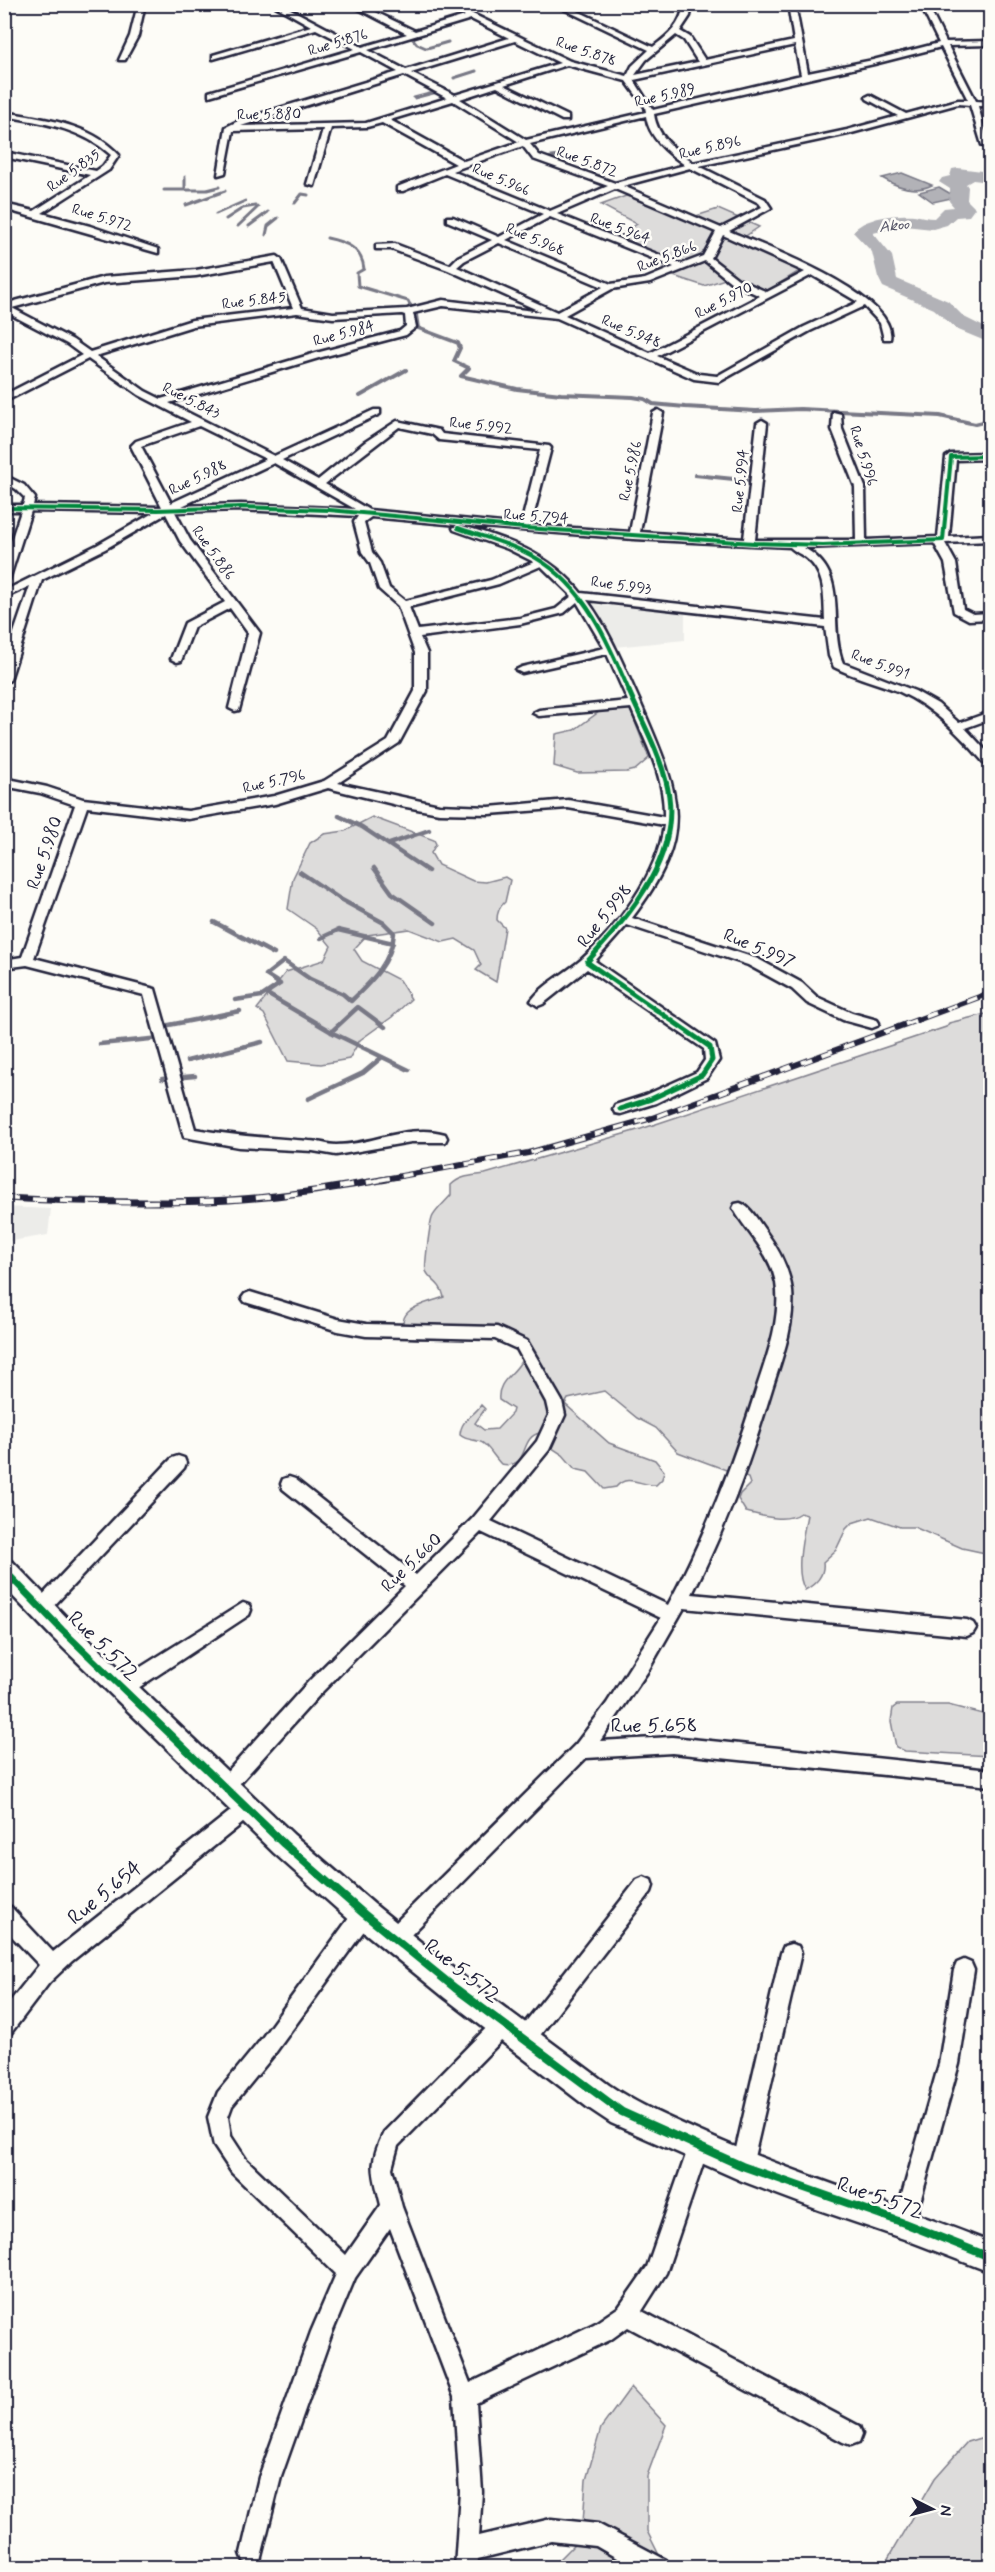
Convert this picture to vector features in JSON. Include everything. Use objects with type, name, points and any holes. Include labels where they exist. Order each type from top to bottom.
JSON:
[{"type":"street","points":[[122,58],[136,31],[142,4]]},
{"type":"street","name":"Rue 5.872","points":[[275,4],[454,98],[525,143],[536,157],[544,161],[615,186],[812,272],[865,302],[884,323],[887,338]]},
{"type":"street","points":[[352,4],[414,34]]},
{"type":"street","name":"Rue 5.878","points":[[445,4],[567,63],[629,79],[798,42]]},
{"type":"street","points":[[556,4],[652,49]]},
{"type":"street","points":[[688,4],[688,17],[676,32],[652,49],[633,69],[629,79],[647,103],[648,114],[658,135],[678,158],[766,205],[767,208],[759,213],[721,232]]},
{"type":"street","points":[[791,4],[805,76]]},
{"type":"street","points":[[923,4],[973,102],[986,145],[990,148]]},
{"type":"street","name":"Rue 5.876","points":[[212,94],[471,17]]},
{"type":"street","points":[[216,57],[317,26]]},
{"type":"street","points":[[676,32],[687,39],[702,62]]},
{"type":"street","name":"Rue 5.880","points":[[229,129],[243,122],[516,38]]},
{"type":"street","name":"Rue 5.989","points":[[400,189],[462,164],[525,143],[805,76],[874,62],[942,44],[990,44]]},
{"type":"street","name":"Rue 5.880","points":[[229,129],[359,126],[567,63]]},
{"type":"street","points":[[498,85],[566,118]]},
{"type":"street","points":[[870,97],[904,116]]},
{"type":"street","name":"Rue 5.896","points":[[451,268],[457,261],[548,215],[615,186],[690,166],[848,132],[958,102],[990,104]]},
{"type":"street","name":"Rue 5.835","points":[[4,114],[56,124],[93,138],[115,155],[113,161],[98,174],[37,213]]},
{"type":"street","points":[[383,120],[462,164]]},
{"type":"street","points":[[311,184],[327,128]]},
{"type":"street","points":[[221,172],[229,129]]},
{"type":"street","points":[[4,154],[98,174]]},
{"type":"street","name":"Rue 5.966","points":[[444,171],[548,215]]},
{"type":"street","name":"Rue 5.972","points":[[4,206],[37,213],[155,251]]},
{"type":"street","name":"Rue 5.964","points":[[548,215],[683,268]]},
{"type":"street","name":"Rue 5.968","points":[[450,219],[610,287]]},
{"type":"street","name":"Rue 5.866","points":[[556,316],[610,287],[647,282],[706,258],[713,251],[716,236],[721,232]]},
{"type":"street","name":"Rue 5.948","points":[[379,247],[392,246],[451,268],[697,377],[719,379],[807,329],[865,302]]},
{"type":"street","points":[[706,258],[735,280],[768,296]]},
{"type":"street","name":"Rue 5.845","points":[[4,307],[104,280],[196,273],[277,259],[298,310],[192,323],[149,334],[89,356],[4,399]]},
{"type":"street","name":"Rue 5.970","points":[[650,356],[812,272]]},
{"type":"street","points":[[407,312],[443,303],[556,316]]},
{"type":"street","name":"Rue 5.843","points":[[4,307],[43,326],[142,393],[273,459],[370,513]]},
{"type":"street","name":"Rue 5.984","points":[[161,402],[319,355],[403,333],[411,327],[407,312],[319,315],[304,314],[298,310]]},
{"type":"street","name":"Rue 5.988","points":[[4,595],[37,581],[167,509],[377,412]]},
{"type":"street","name":"Rue 5.986","points":[[634,536],[658,413]]},
{"type":"street","name":"Rue 5.996","points":[[836,414],[837,429],[860,487],[861,543]]},
{"type":"street","name":"Rue 5.886","points":[[200,423],[136,444],[185,541],[254,633],[236,708]]},
{"type":"street","name":"Rue 5.994","points":[[749,543],[762,423]]},
{"type":"street","name":"Rue 5.992","points":[[318,485],[368,444],[397,424],[436,432],[439,437],[546,448],[525,528]]},
{"type":"street","points":[[990,456],[957,455],[951,457],[940,540],[950,560],[958,609],[961,614],[969,617],[990,616]]},
{"type":"street","points":[[4,478],[28,494],[30,498],[4,580]]},
{"type":"street","name":"Rue 5.794","points":[[4,508],[241,507],[370,513],[525,528],[749,543],[940,540]]},
{"type":"street","name":"Rue 5.796","points":[[4,782],[43,789],[82,803],[188,815],[274,800],[328,784],[393,743],[422,691],[421,653],[403,604],[384,589],[375,563],[367,552],[359,522],[370,513]]},
{"type":"street","name":"Rue 5.998","points":[[432,520],[523,551],[559,575],[578,596],[610,650],[666,781],[670,802],[670,822],[666,843],[643,896],[625,920],[587,962],[710,1047],[712,1060],[702,1075],[651,1099],[620,1109]]},
{"type":"street","points":[[940,540],[990,538]]},
{"type":"street","name":"Rue 5.991","points":[[790,544],[818,559],[826,573],[830,624],[838,665],[910,693],[932,705],[958,727],[990,762]]},
{"type":"street","points":[[403,604],[495,582],[542,562]]},
{"type":"street","points":[[4,680],[37,581]]},
{"type":"street","name":"Rue 5.993","points":[[415,634],[520,621],[560,612],[578,596],[830,624]]},
{"type":"street","points":[[177,658],[189,625],[231,603]]},
{"type":"street","points":[[522,670],[610,650]]},
{"type":"street","points":[[539,713],[635,704]]},
{"type":"street","points":[[958,727],[990,715]]},
{"type":"street","points":[[328,784],[397,801],[449,810],[475,811],[562,804],[580,805],[670,822]]},
{"type":"street","name":"Rue 5.980","points":[[27,961],[82,803]]},
{"type":"street","name":"Rue 5.997","points":[[625,920],[753,962],[797,986],[812,1000],[848,1017],[872,1023]]},
{"type":"street","points":[[4,964],[27,961],[150,992],[189,1133],[239,1142],[313,1146],[336,1150],[411,1137],[440,1138]]},
{"type":"street","points":[[538,1001],[587,962]]},
{"type":"street","points":[[394,1938],[582,1750],[633,1681],[698,1567],[730,1492],[758,1412],[781,1332],[783,1283],[777,1260],[740,1208]]},
{"type":"street","name":"Rue 5.660","points":[[225,1786],[316,1686],[479,1523],[543,1445],[557,1415],[554,1401],[522,1344],[497,1333],[366,1330],[250,1298]]},
{"type":"street","points":[[41,1608],[178,1463]]},
{"type":"street","points":[[290,1484],[417,1586]]},
{"type":"street","points":[[479,1523],[569,1568],[676,1607],[967,1629]]},
{"type":"street","name":"Rue 5.572","points":[[4,1570],[284,1844],[394,1938],[514,2032],[622,2112],[742,2166],[904,2223],[990,2257]]},
{"type":"street","points":[[123,1688],[243,1610]]},
{"type":"street","name":"Rue 5.658","points":[[582,1750],[672,1745],[990,1778]]},
{"type":"street","name":"Rue 5.654","points":[[4,2026],[42,1976],[53,1966],[100,1925],[248,1808]]},
{"type":"street","points":[[644,1886],[514,2032],[391,2139],[384,2154],[382,2168],[392,2207],[465,2397],[471,2492],[467,2559],[551,2530],[598,2535],[658,2568]]},
{"type":"street","points":[[4,1914],[53,1966]]},
{"type":"street","points":[[348,2271],[239,2166],[221,2139],[218,2117],[225,2099],[266,2049],[364,1914]]},
{"type":"street","points":[[742,2166],[791,1953]]},
{"type":"street","points":[[904,2223],[949,2064],[964,1970]]},
{"type":"street","points":[[465,2397],[602,2332],[627,2315],[655,2273],[699,2146]]},
{"type":"street","points":[[252,2553],[270,2477],[322,2332],[348,2271],[392,2207]]},
{"type":"street","points":[[627,2315],[851,2434]]},
{"type":"shaded area","points":[[902,173],[932,185],[913,189],[882,178]]},
{"type":"shaded area","points":[[939,187],[956,197],[933,202],[919,192]]},
{"type":"shaded area","points":[[626,196],[693,217],[718,209],[759,227],[740,240],[801,270],[766,292],[734,276],[704,286],[652,269],[660,255],[619,236],[637,224],[601,205]]},
{"type":"shaded area","points":[[591,604],[685,613],[685,640],[614,647]]},
{"type":"shaded area","points":[[610,707],[630,709],[649,758],[635,770],[627,772],[577,773],[554,766],[556,734],[574,730]]},
{"type":"shaded area","points":[[372,817],[434,840],[436,844],[431,853],[438,865],[473,881],[486,882],[505,877],[510,880],[505,902],[497,915],[497,920],[505,928],[496,982],[476,970],[481,965],[474,950],[456,939],[443,942],[409,929],[367,935],[354,949],[362,961],[399,980],[411,999],[392,1017],[360,1040],[349,1059],[321,1064],[288,1061],[264,1014],[257,1009],[286,972],[324,960],[331,946],[317,929],[288,909],[293,878],[310,843],[324,834],[345,831]]},
{"type":"shaded area","points":[[990,1013],[990,1554],[962,1548],[914,1527],[900,1527],[871,1517],[852,1523],[846,1529],[836,1550],[823,1562],[823,1571],[819,1579],[805,1590],[800,1574],[800,1564],[807,1515],[800,1513],[781,1518],[746,1512],[738,1499],[750,1484],[748,1478],[678,1452],[656,1428],[637,1418],[604,1391],[568,1399],[565,1404],[609,1443],[655,1460],[664,1471],[662,1479],[656,1485],[630,1480],[616,1487],[604,1489],[588,1472],[575,1469],[563,1455],[552,1448],[545,1435],[540,1433],[529,1440],[521,1458],[510,1465],[501,1464],[481,1442],[466,1439],[460,1435],[465,1422],[481,1405],[485,1409],[475,1423],[484,1430],[497,1429],[512,1413],[513,1409],[499,1400],[500,1388],[520,1363],[524,1344],[500,1329],[488,1326],[431,1332],[427,1338],[407,1338],[403,1328],[406,1314],[412,1309],[444,1297],[426,1268],[433,1216],[451,1195],[451,1185],[463,1178],[485,1174],[641,1129],[946,1027],[949,1023]]},
{"type":"shaded area","points":[[5,1207],[51,1209],[48,1235],[5,1242]]},
{"type":"shaded area","points":[[990,1696],[990,1756],[905,1751],[896,1747],[891,1721],[893,1708],[897,1705],[948,1705],[983,1714],[985,1702]]},
{"type":"shaded area","points":[[631,2387],[666,2425],[647,2476],[647,2531],[665,2567],[551,2568],[582,2537],[586,2480],[601,2428]]},
{"type":"shaded area","points":[[990,2435],[990,2567],[883,2567],[935,2478],[967,2442]]},
{"type":"waterway","points":[[412,38],[417,44],[426,48]]},
{"type":"waterway","points":[[427,48],[448,42]]},
{"type":"waterway","points":[[454,78],[476,71]]},
{"type":"waterway","points":[[414,98],[437,92]]},
{"type":"waterway","points":[[545,158],[559,156]]},
{"type":"waterway","name":"Akoo","points":[[990,177],[958,173],[965,179],[948,182],[959,187],[958,201],[966,208],[963,212],[950,212],[941,222],[931,224],[918,221],[897,221],[881,224],[862,232],[880,252],[890,283],[941,305],[957,322],[990,337]]},
{"type":"waterway","points":[[185,177],[185,190]]},
{"type":"waterway","points":[[185,190],[207,190],[219,187]]},
{"type":"waterway","points":[[164,190],[185,190]]},
{"type":"waterway","points":[[186,205],[225,191]]},
{"type":"waterway","points":[[295,203],[302,194],[308,195]]},
{"type":"waterway","points":[[216,214],[245,201]]},
{"type":"waterway","points":[[226,219],[243,208],[255,206]]},
{"type":"waterway","points":[[238,226],[258,207]]},
{"type":"waterway","points":[[249,226],[268,212]]},
{"type":"waterway","points":[[266,235],[268,226],[278,218]]},
{"type":"waterway","points":[[327,238],[347,244],[360,256],[364,269],[357,273],[358,286],[408,301],[410,305]]},
{"type":"waterway","points":[[410,305],[416,315],[418,328],[458,343],[460,348],[454,361],[469,368],[461,376],[517,389],[561,394],[633,397],[645,399],[653,404],[685,407],[756,411],[800,409],[940,416],[975,424],[983,422],[990,411]]},
{"type":"waterway","points":[[360,396],[406,370]]},
{"type":"waterway","points":[[695,475],[753,481]]},
{"type":"waterway","points":[[339,816],[362,827],[428,871]]},
{"type":"waterway","points":[[389,844],[429,830]]},
{"type":"waterway","points":[[374,868],[392,893],[435,923]]},
{"type":"waterway","points":[[300,872],[340,899],[384,923],[394,933],[392,943]]},
{"type":"waterway","points":[[214,922],[274,954]]},
{"type":"waterway","points":[[321,938],[338,930],[392,943]]},
{"type":"waterway","points":[[235,1000],[262,996],[280,984],[266,975],[284,961],[310,979],[343,994],[351,1001],[379,971],[392,943]]},
{"type":"waterway","points":[[267,994],[331,1032]]},
{"type":"waterway","points":[[331,1032],[358,1007],[385,1027]]},
{"type":"waterway","points":[[164,1026],[240,1011]]},
{"type":"waterway","points":[[331,1032],[409,1070]]},
{"type":"waterway","points":[[100,1044],[161,1038]]},
{"type":"waterway","points":[[187,1061],[262,1042]]},
{"type":"waterway","points":[[308,1099],[363,1073],[381,1058]]},
{"type":"waterway","points":[[162,1079],[195,1076]]},
{"type":"railway","points":[[379,1180],[528,1153],[652,1118],[990,993]]},
{"type":"railway","points":[[4,1198],[116,1202],[229,1200],[328,1189],[387,1179]]},
{"type":"cycle path","points":[[4,508],[158,510],[241,507],[329,510],[525,528],[754,543],[823,545],[943,540],[951,457],[990,456]]},
{"type":"cycle path","points":[[458,528],[525,552],[549,567],[574,591],[607,642],[663,769],[669,791],[670,822],[661,860],[634,907],[587,962],[710,1047],[712,1060],[702,1075],[651,1099],[620,1109]]},
{"type":"cycle path","points":[[4,1570],[62,1630],[284,1844],[364,1914],[455,1988],[598,2096],[622,2112],[742,2166],[904,2223],[990,2257]]}]
